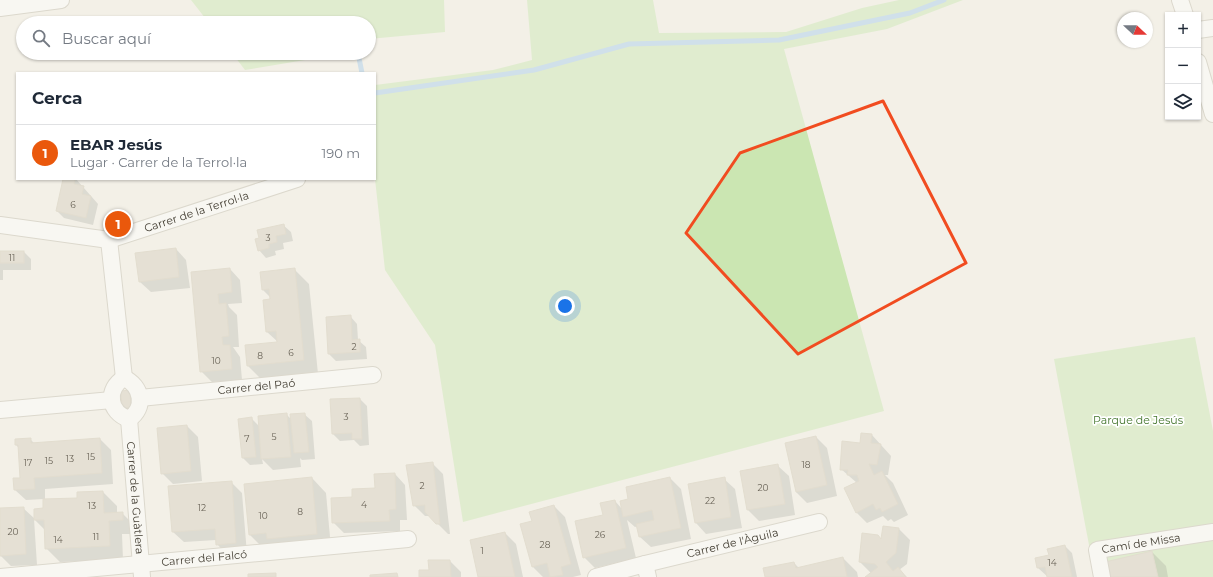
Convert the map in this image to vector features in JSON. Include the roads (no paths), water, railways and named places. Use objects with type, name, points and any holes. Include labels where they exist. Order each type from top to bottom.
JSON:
[{"type":"street","points":[[0,8],[61,0]]},
{"type":"street","points":[[1180,0],[1184,12]]},
{"type":"street","points":[[1201,30],[1213,28]]},
{"type":"street","points":[[1201,72],[1213,114]]},
{"type":"street","name":"Carrer de la Terrol·la","points":[[0,225],[109,240],[294,180]]},
{"type":"street","points":[[109,240],[124,378]]},
{"type":"street","name":"Carrer del Paó","points":[[140,398],[373,375]]},
{"type":"street","points":[[124,378],[132,382],[138,389],[140,398],[139,409],[135,416],[128,419],[121,417],[114,411],[112,400],[116,383],[124,378]]},
{"type":"street","points":[[0,410],[23,403],[112,400]]},
{"type":"street","name":"Carrer de la Guàtlera","points":[[128,419],[142,571]]},
{"type":"street","name":"Carrer de l'Àguila","points":[[596,577],[647,570],[819,522]]},
{"type":"street","name":"Camí de Missa","points":[[1102,577],[1097,550],[1213,532]]},
{"type":"street","name":"Carrer del Falcó","points":[[0,577],[142,571],[408,539]]},
{"type":"waterway","points":[[376,93],[534,70],[629,44],[779,40],[910,13],[944,0]]},
{"type":"waterway","points":[[359,60],[362,72]]},
{"type":"place","name":"EBAR Jesús","points":[[118,224]]},
{"type":"park label","name":"Parque de Jesús","points":[[1138,420]]}]
